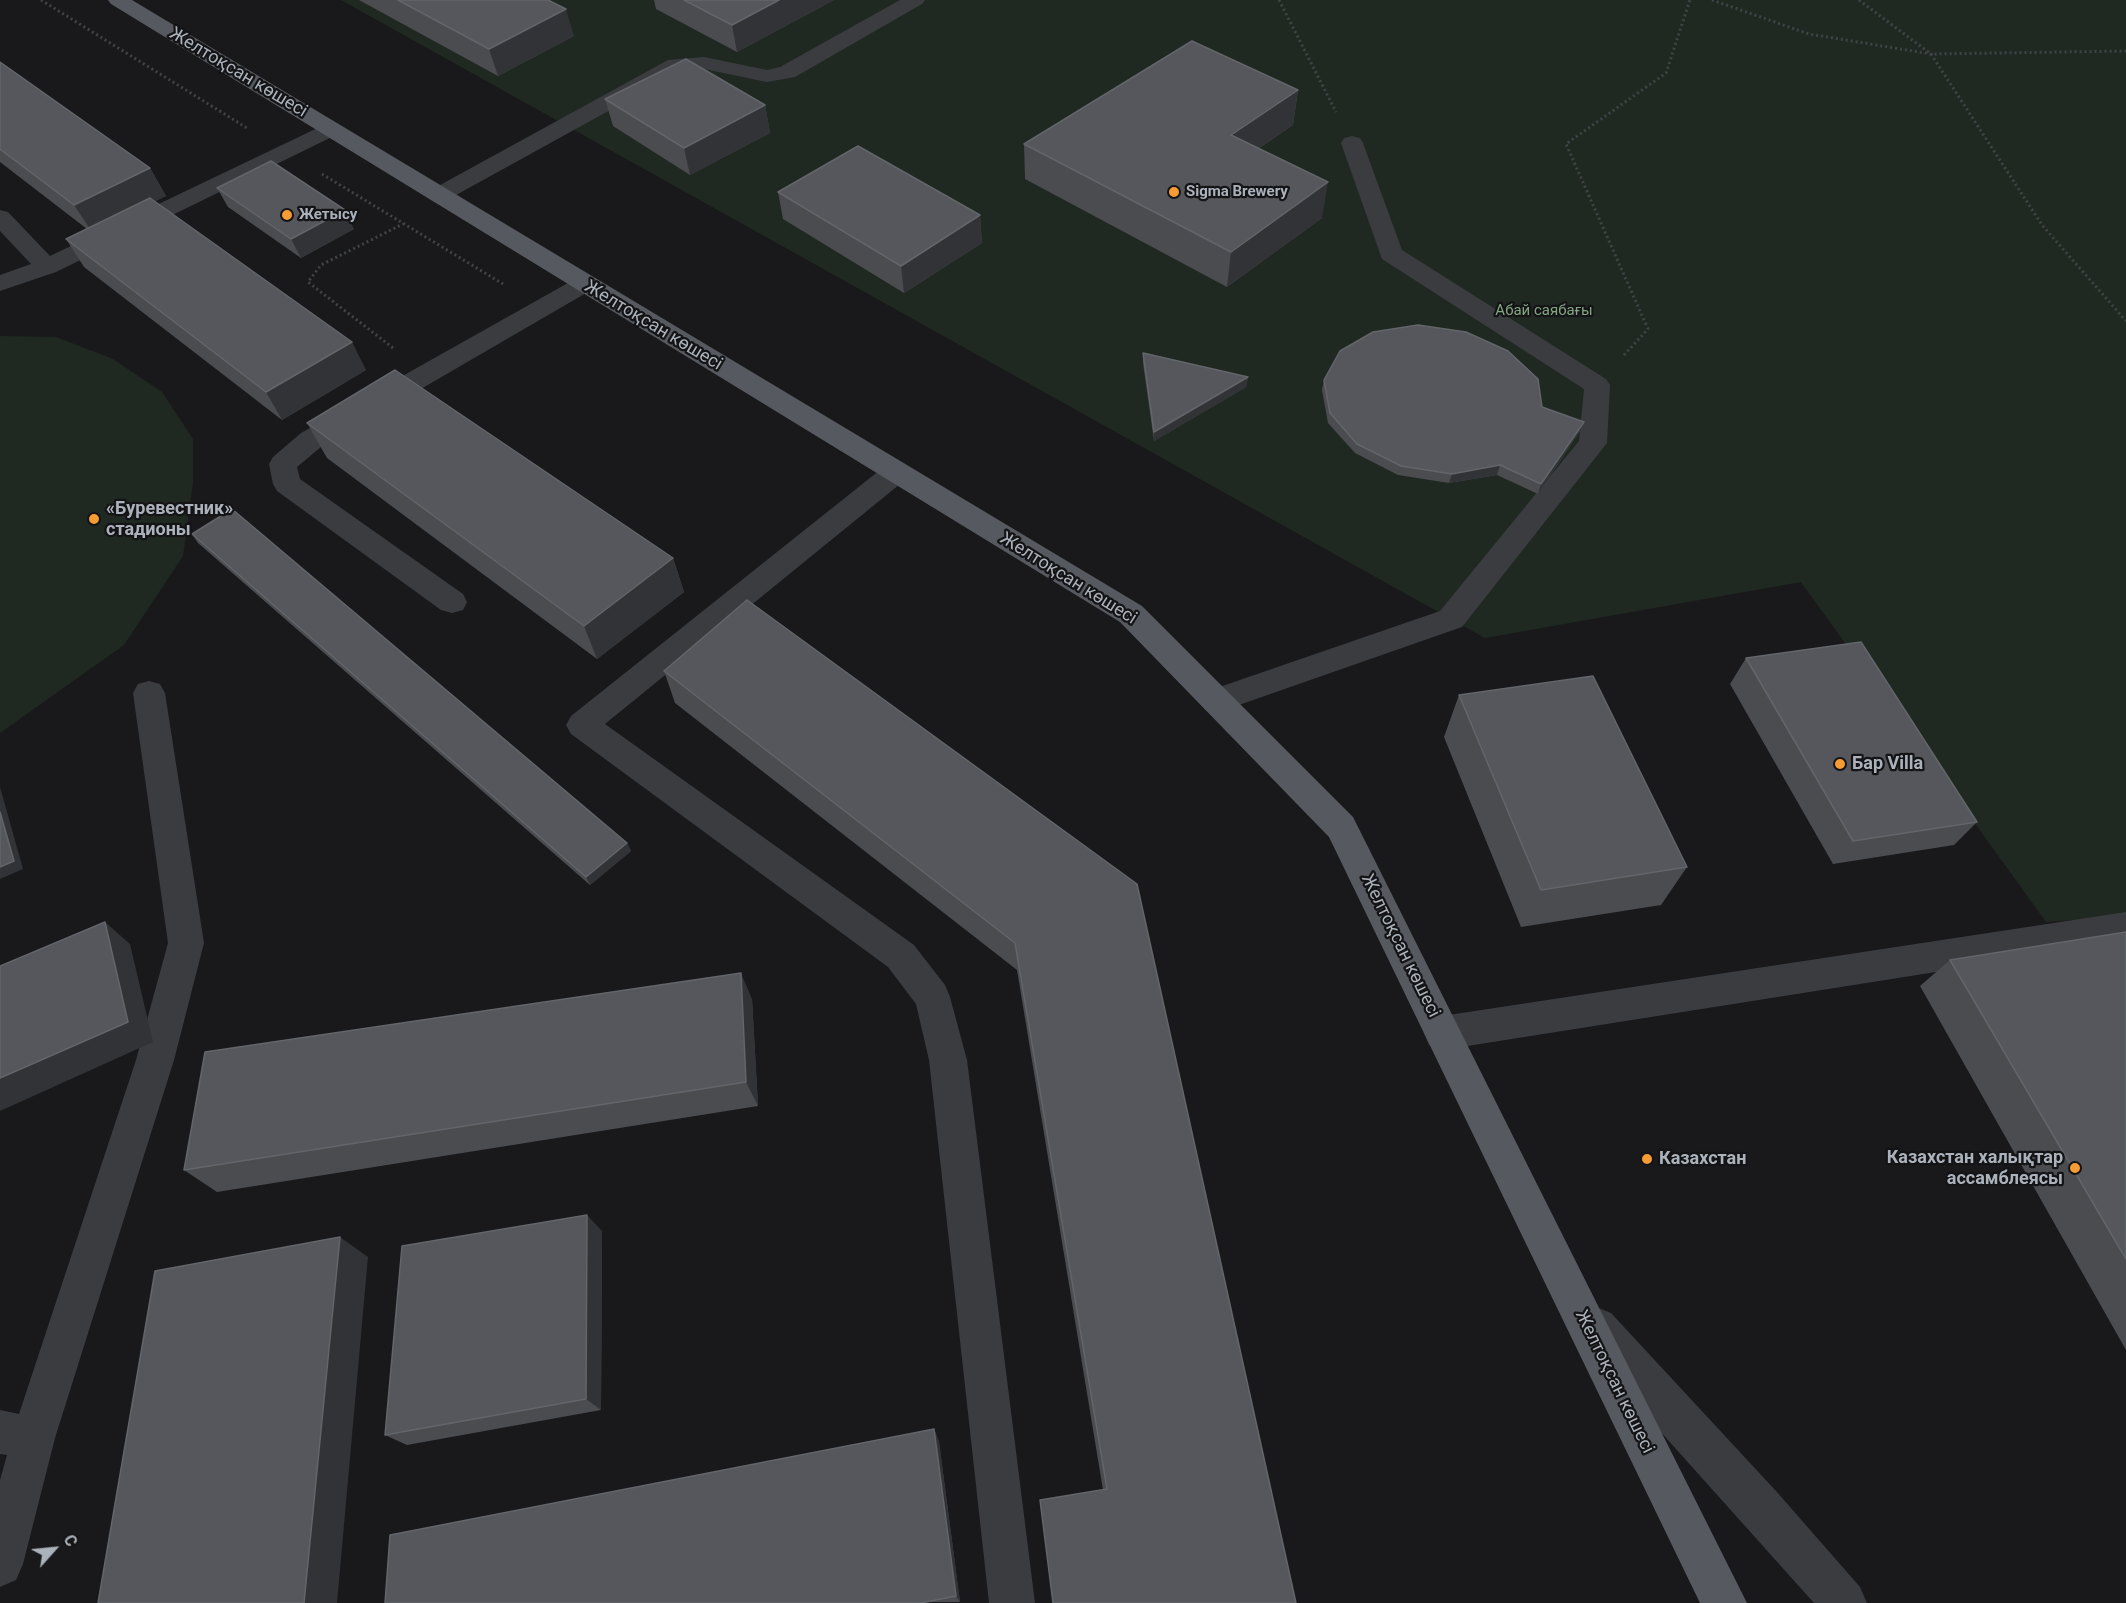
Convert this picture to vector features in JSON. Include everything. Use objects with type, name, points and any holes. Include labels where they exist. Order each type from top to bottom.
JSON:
[{"type":"main road","name":"Желтоқсан көшесі","points":[[129,3],[584,284],[1131,614],[1341,826],[1724,1603]]},
{"type":"street","points":[[439,195],[676,65],[704,63],[767,76],[787,72],[915,0]]},
{"type":"street","points":[[0,283],[47,267],[330,129]]},
{"type":"street","points":[[1216,701],[1451,619],[1593,443],[1598,385],[1392,254],[1352,143]]},
{"type":"street","points":[[0,218],[47,267]]},
{"type":"street","points":[[452,602],[287,484],[283,464],[311,440],[584,284]]},
{"type":"street","points":[[895,473],[582,725],[901,956],[932,997],[948,1060],[1012,1603]]},
{"type":"street","points":[[0,1564],[16,1435],[155,1060],[186,943],[149,693]]},
{"type":"street","points":[[1442,1033],[2126,927]]},
{"type":"street","points":[[1578,1309],[1760,1507],[1844,1603]]},
{"type":"path","points":[[41,0],[402,224],[544,308]]},
{"type":"path","points":[[1280,0],[1352,143]]},
{"type":"path","points":[[1598,385],[1648,329],[1566,144],[1666,72],[1690,0]]},
{"type":"path","points":[[1712,0],[1809,34],[1931,54],[2126,51]]},
{"type":"path","points":[[1859,0],[1931,54],[2042,225],[2126,321]]},
{"type":"path","points":[[402,224],[321,265],[308,282],[426,374]]},
{"type":"green space","name":"Абай саябағы","points":[[341,0],[2126,0],[2126,917],[2046,922],[1801,582],[1485,638]]},
{"type":"green space","name":"«Буревестник» стадионы","points":[[0,336],[56,337],[113,359],[162,392],[193,439],[193,483],[183,556],[124,645],[0,733]]},
{"type":"building","points":[[398,0],[548,0],[566,9],[489,49]]},
{"type":"building","points":[[684,0],[779,0],[732,25]]},
{"type":"building","points":[[1192,41],[1298,90],[1231,135],[1328,182],[1231,252],[1024,144]]},
{"type":"building","points":[[686,59],[765,105],[684,148],[605,99]]},
{"type":"building","points":[[0,62],[150,168],[74,205],[0,149]]},
{"type":"building","points":[[858,146],[980,215],[901,266],[778,192]]},
{"type":"building","points":[[271,161],[345,210],[291,239],[217,188]]},
{"type":"building","points":[[150,198],[352,342],[266,392],[66,239]]},
{"type":"building","points":[[1418,325],[1466,332],[1508,351],[1538,379],[1542,407],[1584,422],[1541,484],[1500,465],[1452,474],[1401,466],[1357,444],[1330,413],[1324,380],[1340,351],[1373,332]]},
{"type":"building","points":[[1143,353],[1248,377],[1154,432]]},
{"type":"building","points":[[395,370],[673,558],[584,626],[307,423]]},
{"type":"building","points":[[232,509],[627,843],[586,877],[192,534]]},
{"type":"building","points":[[747,600],[1137,884],[1296,1603],[1053,1603],[1040,1500],[1107,1489],[1015,943],[664,671]]},
{"type":"building","name":"Бар Villa","points":[[1861,642],[1977,822],[1853,841],[1746,658]]},
{"type":"building","points":[[1593,676],[1687,867],[1541,890],[1459,695]]},
{"type":"building","points":[[0,812],[14,861],[0,867]]},
{"type":"building","points":[[105,922],[128,1022],[0,1078],[0,966]]},
{"type":"building","name":"Казахстан халықтар ассамблеясы","points":[[2126,932],[2126,1259],[1950,960]]},
{"type":"building","points":[[741,973],[746,1082],[184,1170],[205,1052]]},
{"type":"building","points":[[587,1215],[586,1399],[385,1435],[402,1246]]},
{"type":"building","points":[[340,1237],[304,1603],[98,1603],[155,1271]]},
{"type":"building","points":[[934,1429],[956,1596],[921,1603],[385,1603],[390,1535]]},
{"type":"place","name":"Sigma Brewery","points":[[1174,192]]},
{"type":"place","name":"Жетысу","points":[[287,215]]},
{"type":"place","name":"«Буревестник» стадионы","points":[[94,519]]},
{"type":"place","name":"Бар Villa","points":[[1840,764]]},
{"type":"place","name":"Казахстан","points":[[1647,1159]]},
{"type":"place","name":"Казахстан халықтар ассамблеясы","points":[[2075,1168]]}]
